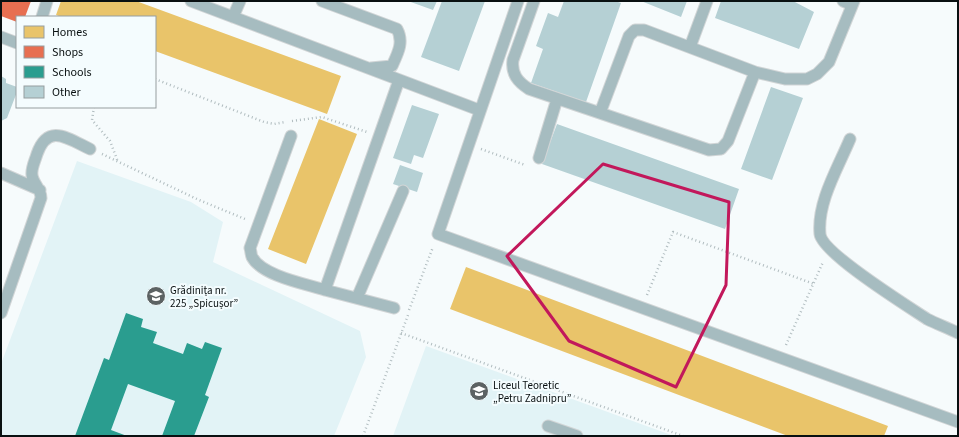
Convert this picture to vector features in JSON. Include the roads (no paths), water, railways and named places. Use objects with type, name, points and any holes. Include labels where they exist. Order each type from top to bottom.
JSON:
[{"type":"lane","points":[[42,16],[47,1]]},
{"type":"lane","points":[[191,1],[479,110]]},
{"type":"lane","points":[[233,17],[240,1]]},
{"type":"lane","points":[[322,1],[397,29],[401,36],[401,43],[392,66],[366,68]]},
{"type":"lane","points":[[518,1],[479,110],[438,234],[958,422]]},
{"type":"lane","points":[[534,1],[518,43],[512,67],[514,76],[522,84],[557,99],[709,150],[721,150],[728,141],[755,72]]},
{"type":"lane","points":[[690,47],[707,1]]},
{"type":"lane","points":[[600,113],[629,36],[635,30],[644,30],[755,72],[785,79],[808,78],[817,74],[829,62],[834,54],[850,2]]},
{"type":"lane","points":[[1,37],[16,43]]},
{"type":"lane","points":[[325,290],[399,80]]},
{"type":"lane","points":[[539,158],[557,99]]},
{"type":"lane","points":[[1,313],[38,212],[41,190],[34,182],[32,171],[44,139],[50,135],[57,135],[90,148]]},
{"type":"lane","points":[[291,136],[250,248],[252,257],[259,264],[291,280],[394,308]]},
{"type":"lane","points":[[850,139],[825,200],[820,220],[820,236],[829,248],[866,278],[929,320],[958,333]]},
{"type":"lane","points":[[1,173],[41,190]]},
{"type":"lane","points":[[357,298],[403,191]]},
{"type":"lane","points":[[548,426],[577,436]]},
{"type":"place","name":"Grădinița nr. 225 „Spicușor”","points":[[156,296]]},
{"type":"place","name":"Liceul Teoretic „Petru Zadnipru”","points":[[479,391]]}]
